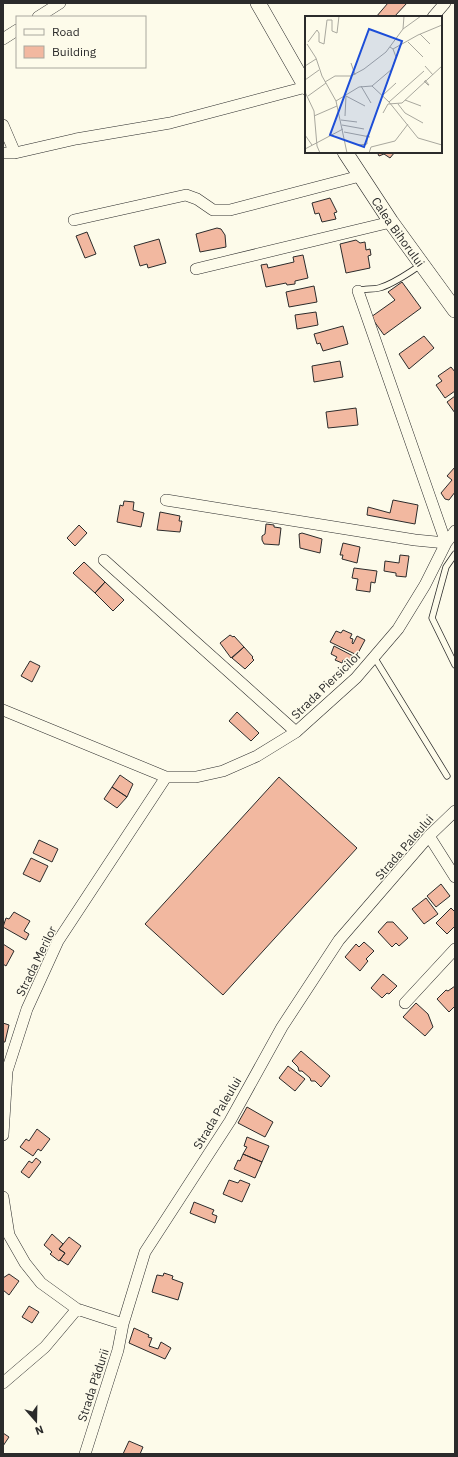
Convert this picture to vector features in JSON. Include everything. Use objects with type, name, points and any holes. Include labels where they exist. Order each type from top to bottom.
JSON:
[{"type":"main road","points":[[258,3],[305,85]]},
{"type":"main road","name":"Calea Bihorului","points":[[346,153],[391,222],[455,310]]},
{"type":"street","points":[[40,16],[60,3]]},
{"type":"street","points":[[434,16],[445,3]]},
{"type":"street","points":[[3,38],[16,31]]},
{"type":"street","points":[[3,153],[15,153],[76,139],[170,123],[305,87]]},
{"type":"street","points":[[3,125],[15,153]]},
{"type":"street","points":[[74,220],[186,195],[197,199],[213,210],[230,210],[360,176]]},
{"type":"street","points":[[196,269],[391,222]]},
{"type":"street","points":[[166,500],[415,540],[446,543],[358,292]]},
{"type":"street","name":"Strada Piersicilor","points":[[3,710],[166,777],[196,777],[223,771],[258,756],[296,732],[356,678],[398,629],[425,585],[446,543],[455,531]]},
{"type":"street","points":[[104,560],[296,732]]},
{"type":"street","name":"Strada Merilor","points":[[3,1134],[7,1071],[27,1009],[58,941],[166,777]]},
{"type":"street","name":"Strada Paleului","points":[[123,1324],[145,1252],[230,1121],[282,1027],[339,940],[429,836],[455,811]]},
{"type":"street","points":[[429,836],[455,877]]},
{"type":"street","points":[[404,1003],[455,949]]},
{"type":"street","points":[[3,1197],[9,1235],[25,1263],[41,1283],[77,1309],[123,1324]]},
{"type":"street","points":[[3,1383],[45,1348],[77,1309]]},
{"type":"street","name":"Strada Pădurii","points":[[85,1454],[118,1350],[123,1324]]},
{"type":"lane","points":[[358,292],[369,288],[377,289],[390,284],[421,265]]},
{"type":"lane","points":[[455,554],[446,567],[432,618],[455,665]]},
{"type":"lane","points":[[374,657],[446,776]]},
{"type":"building","points":[[388,3],[407,3],[395,16],[377,16]]},
{"type":"building","points":[[378,153],[394,153],[390,158],[384,154],[379,156]]},
{"type":"building","points":[[330,198],[337,212],[334,213],[336,219],[322,222],[319,213],[315,214],[312,203]]},
{"type":"building","points":[[217,228],[221,229],[225,235],[226,247],[200,252],[196,234]]},
{"type":"building","points":[[87,232],[96,254],[85,258],[76,236]]},
{"type":"building","points":[[159,239],[166,263],[148,268],[147,264],[140,266],[134,246]]},
{"type":"building","points":[[356,240],[360,243],[365,242],[366,250],[370,249],[371,255],[368,256],[370,268],[346,273],[340,244]]},
{"type":"building","points":[[303,255],[308,278],[295,281],[295,284],[287,285],[286,283],[266,287],[261,265],[267,264],[268,268],[294,262],[293,257]]},
{"type":"building","points":[[402,282],[421,308],[384,335],[371,317],[395,300],[388,292]]},
{"type":"building","points":[[314,286],[317,302],[289,307],[286,292]]},
{"type":"building","points":[[316,312],[318,325],[297,329],[295,315]]},
{"type":"building","points":[[343,326],[348,344],[323,351],[320,343],[317,344],[314,334]]},
{"type":"building","points":[[424,336],[434,348],[409,369],[399,354]]},
{"type":"building","points":[[340,361],[343,377],[314,382],[312,366]]},
{"type":"building","points":[[451,367],[455,372],[455,391],[445,398],[436,385],[442,381],[438,376]]},
{"type":"building","points":[[455,396],[455,413],[447,402]]},
{"type":"building","points":[[356,408],[358,425],[328,428],[326,412]]},
{"type":"building","points":[[455,467],[455,492],[449,500],[445,499],[441,493],[452,480],[447,476]]},
{"type":"building","points":[[393,500],[418,505],[415,524],[367,515],[368,507],[390,513]]},
{"type":"building","points":[[124,501],[134,502],[133,510],[144,513],[141,527],[117,522],[120,505],[123,506]]},
{"type":"building","points":[[160,512],[180,516],[179,521],[182,521],[180,532],[157,530]]},
{"type":"building","points":[[266,524],[281,528],[279,545],[264,544],[262,536],[265,534]]},
{"type":"building","points":[[79,525],[87,533],[75,546],[67,538]]},
{"type":"building","points":[[302,533],[322,539],[320,553],[300,548],[299,534]]},
{"type":"building","points":[[343,543],[360,547],[357,563],[342,559],[343,555],[340,555]]},
{"type":"building","points":[[400,555],[409,556],[406,577],[396,576],[396,573],[384,571],[385,561],[399,563]]},
{"type":"building","points":[[84,562],[105,582],[95,593],[73,573]]},
{"type":"building","points":[[354,568],[377,571],[375,583],[371,582],[370,592],[356,590],[358,579],[352,578]]},
{"type":"building","points":[[105,582],[124,600],[113,611],[95,593]]},
{"type":"building","points":[[343,630],[352,634],[350,638],[353,639],[353,644],[357,636],[365,640],[357,655],[330,642],[336,631],[341,633]]},
{"type":"building","points":[[230,635],[233,637],[234,636],[244,647],[231,658],[220,643]]},
{"type":"building","points":[[334,646],[353,656],[350,663],[343,660],[342,663],[335,660],[337,657],[331,654]]},
{"type":"building","points":[[244,647],[254,660],[245,669],[232,658]]},
{"type":"building","points":[[30,661],[40,666],[32,682],[21,676]]},
{"type":"building","points":[[237,712],[259,733],[251,741],[229,721]]},
{"type":"building","points":[[120,775],[133,784],[127,797],[112,787]]},
{"type":"building","points":[[279,777],[357,848],[223,995],[145,924]]},
{"type":"building","points":[[112,787],[127,797],[117,808],[104,799]]},
{"type":"building","points":[[39,840],[58,849],[52,862],[33,853]]},
{"type":"building","points":[[31,858],[48,866],[40,882],[23,874]]},
{"type":"building","points":[[441,884],[450,896],[436,907],[427,896]]},
{"type":"building","points":[[426,898],[438,914],[424,924],[412,909]]},
{"type":"building","points":[[451,908],[455,912],[455,926],[447,934],[436,923]]},
{"type":"building","points":[[14,912],[30,921],[24,931],[29,934],[26,940],[3,927],[6,918],[9,919]]},
{"type":"building","points":[[387,922],[393,922],[408,938],[399,946],[396,943],[392,947],[378,932]]},
{"type":"building","points":[[364,942],[374,951],[366,959],[368,961],[360,971],[345,957],[356,944],[359,947]]},
{"type":"building","points":[[3,944],[14,951],[6,966],[3,964]]},
{"type":"building","points":[[383,974],[397,986],[389,994],[387,993],[382,998],[371,988]]},
{"type":"building","points":[[455,986],[455,1006],[449,1012],[437,999],[446,990],[448,991]]},
{"type":"building","points":[[416,1003],[428,1014],[433,1027],[425,1036],[403,1017]]},
{"type":"building","points":[[3,1023],[9,1025],[5,1042],[3,1042]]},
{"type":"building","points":[[301,1051],[330,1076],[321,1087],[315,1081],[311,1081],[310,1078],[302,1071],[299,1071],[298,1067],[292,1061]]},
{"type":"building","points":[[288,1066],[305,1079],[295,1091],[279,1078]]},
{"type":"building","points":[[247,1107],[273,1122],[265,1137],[238,1123]]},
{"type":"building","points":[[37,1129],[50,1139],[41,1151],[38,1149],[33,1156],[20,1147],[26,1139],[29,1141]]},
{"type":"building","points":[[247,1137],[269,1146],[262,1162],[243,1154],[247,1147],[244,1146]]},
{"type":"building","points":[[243,1154],[262,1162],[255,1178],[234,1169],[238,1160],[240,1161]]},
{"type":"building","points":[[36,1158],[41,1162],[29,1178],[21,1172],[29,1161],[32,1163]]},
{"type":"building","points":[[229,1180],[238,1183],[240,1180],[250,1184],[242,1202],[223,1194]]},
{"type":"building","points":[[194,1202],[214,1210],[212,1214],[217,1216],[215,1223],[190,1213]]},
{"type":"building","points":[[52,1234],[63,1244],[59,1249],[65,1253],[59,1261],[50,1254],[52,1252],[44,1245]]},
{"type":"building","points":[[69,1237],[81,1246],[68,1265],[60,1260],[65,1253],[59,1249]]},
{"type":"building","points":[[164,1273],[173,1276],[172,1279],[183,1283],[178,1300],[152,1292],[157,1275],[163,1276]]},
{"type":"building","points":[[9,1274],[19,1281],[9,1295],[3,1290],[3,1278]]},
{"type":"building","points":[[29,1306],[39,1312],[32,1323],[22,1317]]},
{"type":"building","points":[[134,1328],[152,1338],[149,1346],[158,1349],[161,1342],[171,1348],[165,1359],[129,1343]]},
{"type":"building","points":[[3,1433],[9,1437],[3,1446]]},
{"type":"building","points":[[129,1441],[143,1447],[140,1454],[123,1454]]}]
